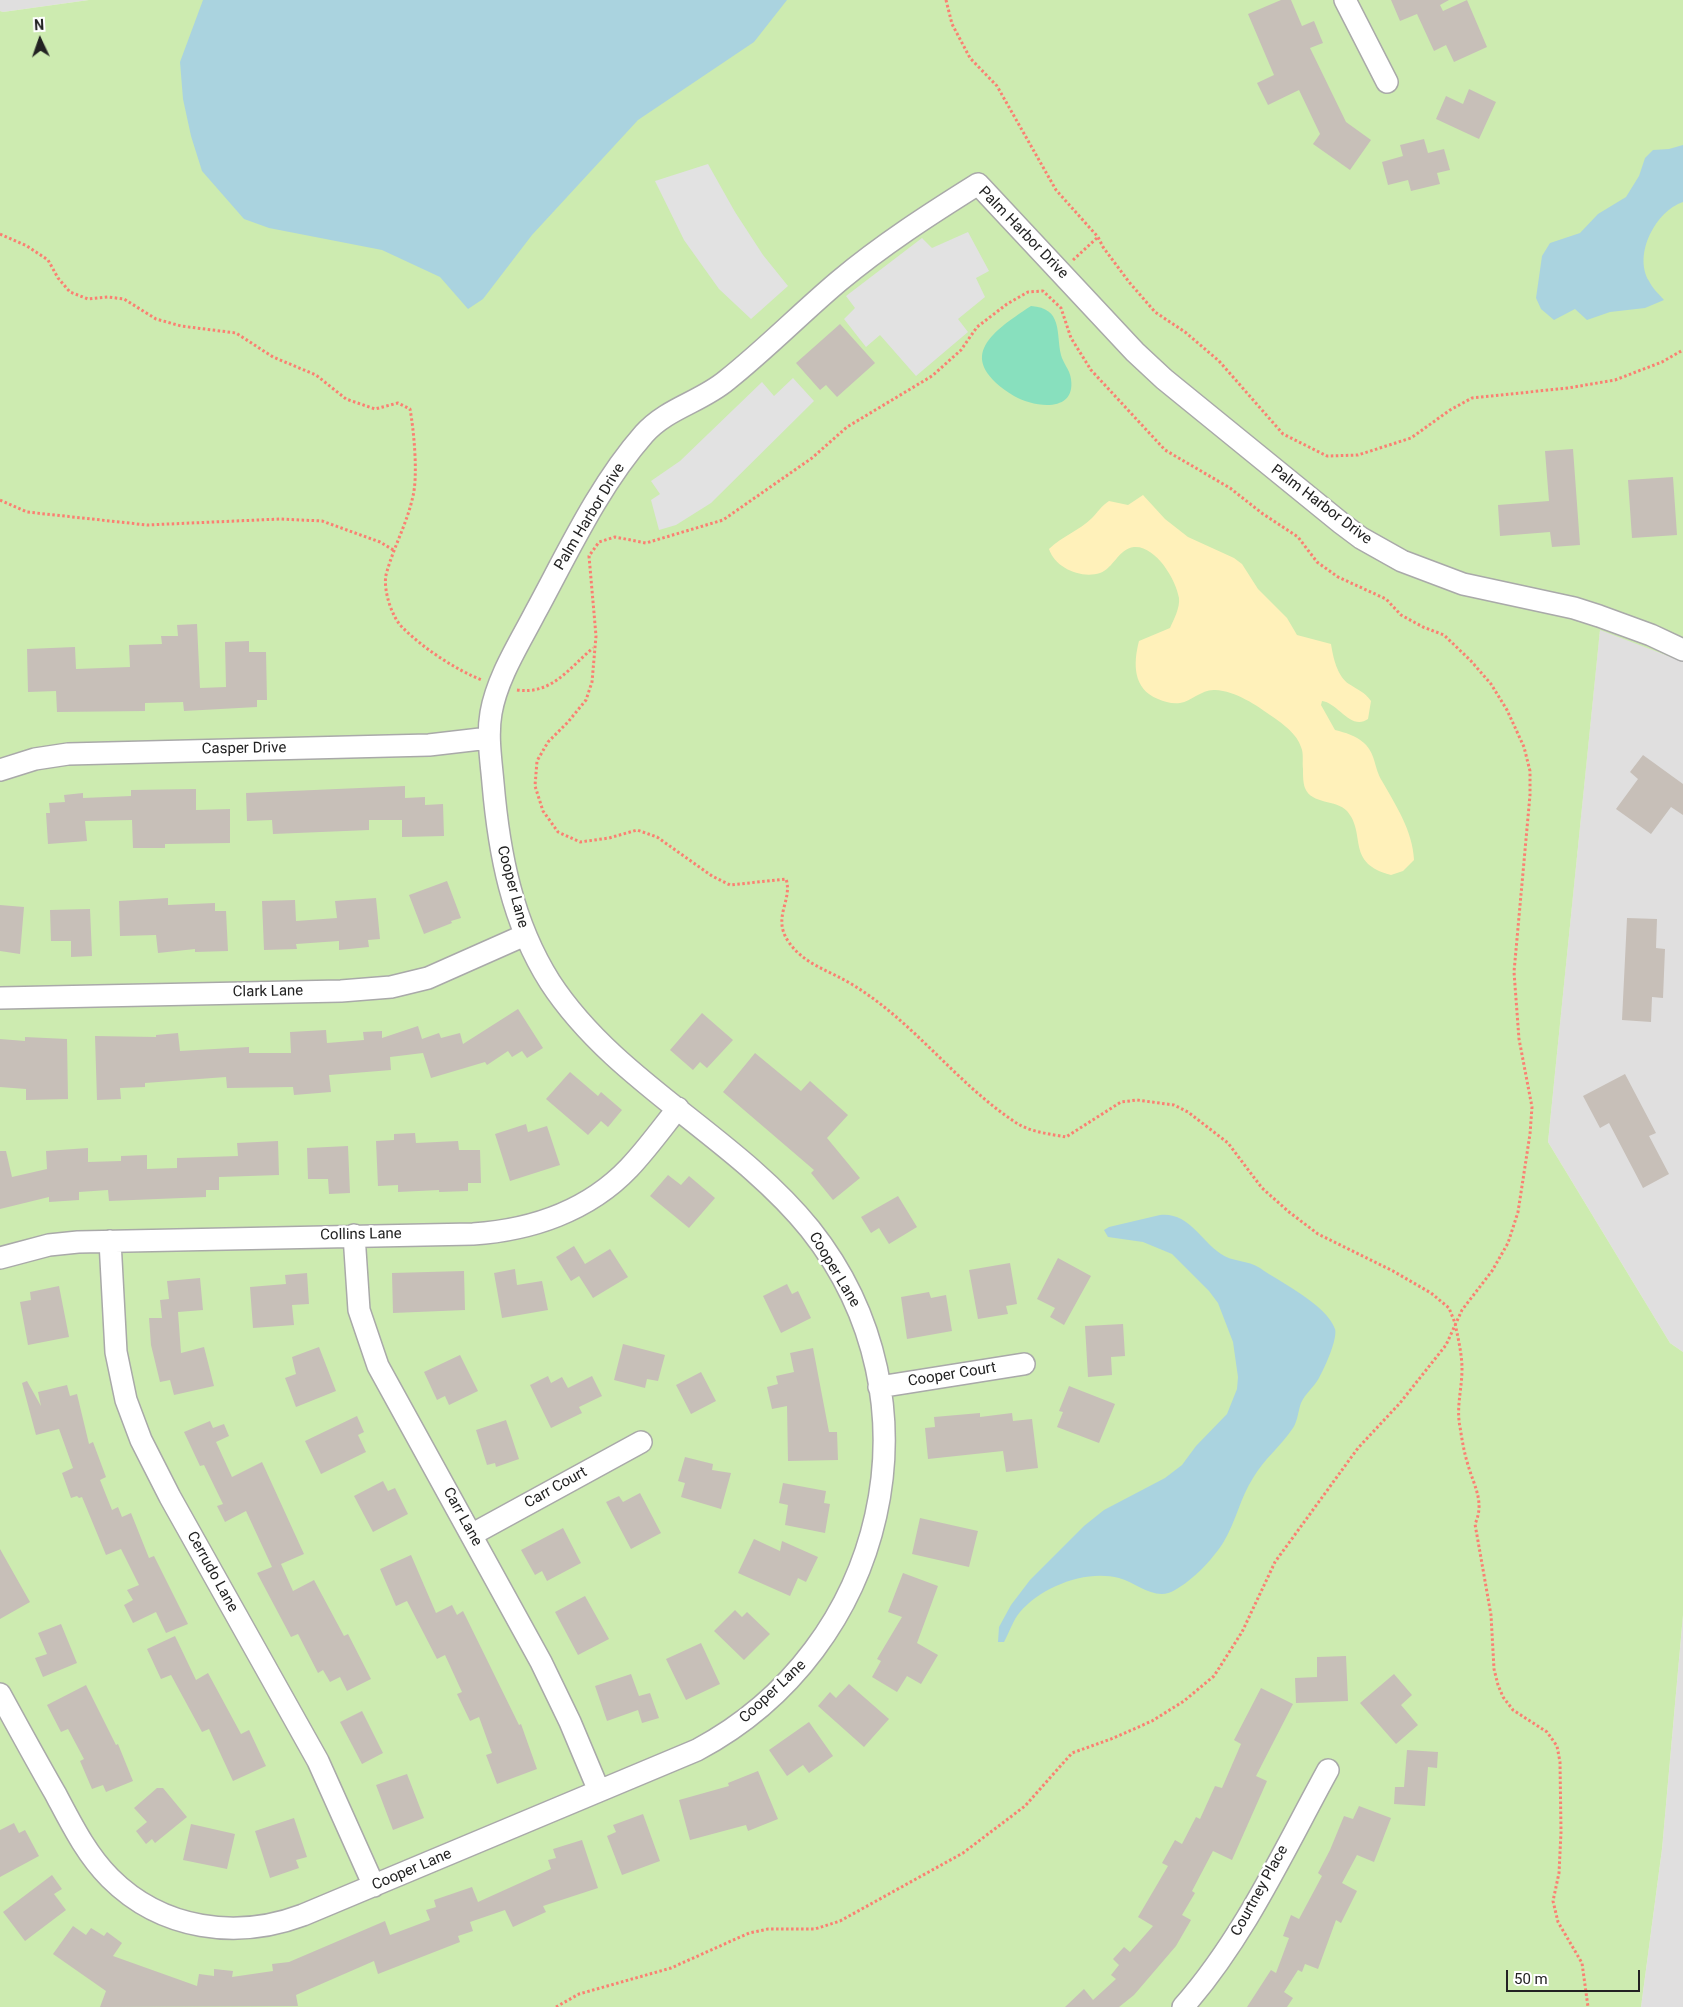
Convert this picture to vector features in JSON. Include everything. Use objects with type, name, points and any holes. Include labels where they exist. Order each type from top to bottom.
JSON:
[{"type":"street","points":[[1345,0],[1387,82]]},
{"type":"street","name":"Palm Harbor Drive","points":[[489,738],[492,710],[499,686],[546,592],[607,484],[647,431],[668,413],[704,396],[726,382],[842,278],[884,246],[978,184],[1135,352],[1164,379],[1361,538],[1402,561],[1440,577],[1484,590],[1574,608],[1625,625],[1683,650]]},
{"type":"street","name":"Casper Drive","points":[[0,770],[35,759],[68,754],[429,745],[489,738]]},
{"type":"street","name":"Cooper Lane","points":[[0,1694],[73,1826],[93,1858],[120,1887],[151,1908],[176,1920],[206,1928],[237,1930],[254,1928],[290,1920],[697,1750],[754,1712],[790,1678],[824,1637],[853,1587],[876,1519],[885,1441],[874,1361],[858,1311],[848,1288],[823,1247],[797,1214],[769,1185],[618,1058],[584,1025],[548,979],[525,935],[514,904],[500,848],[489,738]]},
{"type":"street","name":"Clark Lane","points":[[0,998],[340,991],[391,987],[445,972],[525,935]]},
{"type":"street","name":"Collins Lane","points":[[0,1258],[49,1245],[110,1241],[489,1233],[546,1221],[577,1207],[617,1179],[640,1156],[678,1108]]},
{"type":"street","name":"Carr Lane","points":[[354,1235],[358,1300],[369,1343],[384,1376],[541,1662],[570,1722],[599,1791]]},
{"type":"street","name":"Cerrudo Lane","points":[[110,1241],[116,1352],[126,1400],[141,1440],[170,1497],[318,1762],[374,1886]]},
{"type":"street","name":"Cooper Court","points":[[879,1387],[1024,1364]]},
{"type":"street","name":"Carr Court","points":[[472,1535],[641,1442]]},
{"type":"street","name":"Courtney Place","points":[[1183,2007],[1208,1976],[1238,1932],[1328,1770]]},
{"type":"path","points":[[946,0],[952,24],[970,58],[997,86],[1056,190],[1098,237],[1103,247],[1129,282],[1155,312],[1185,332],[1219,361],[1283,434],[1327,456],[1358,455],[1411,438],[1450,410],[1472,398],[1568,388],[1614,380],[1662,362],[1683,350]]},
{"type":"path","points":[[0,234],[27,246],[48,260],[58,278],[70,292],[88,299],[108,297],[124,299],[156,319],[181,326],[236,333],[273,357],[316,375],[346,399],[375,409],[398,403],[410,409],[413,426],[414,493],[407,523],[386,577],[389,603],[401,627],[455,667],[499,686],[531,691],[547,687],[560,679],[594,648]]},
{"type":"path","points":[[556,2007],[579,1994],[670,1968],[748,1933],[768,1930],[815,1929],[840,1921],[963,1853],[988,1832],[1025,1806],[1072,1753],[1133,1730],[1184,1702],[1214,1676],[1242,1632],[1275,1562],[1358,1448],[1446,1345],[1456,1323],[1462,1310],[1492,1271],[1508,1243],[1518,1212],[1530,1134],[1532,1107],[1519,1039],[1515,988],[1530,795],[1530,771],[1524,747],[1507,710],[1491,684],[1444,635],[1423,627],[1402,615],[1386,599],[1338,577],[1317,562],[1298,537],[1263,514],[1230,488],[1165,450],[1091,370],[1071,338],[1061,308],[1043,291],[1028,292],[1007,304],[977,327],[961,350],[932,376],[847,428],[812,458],[723,520],[646,543],[615,537],[599,542],[589,556],[590,586],[595,623],[592,682],[586,700],[548,742],[538,761],[535,786],[544,811],[558,832],[580,842],[609,838],[637,830],[657,837],[712,876],[730,885],[786,879],[789,888],[782,910],[781,926],[787,940],[805,960],[853,984],[882,1006],[982,1098],[1017,1124],[1066,1137],[1122,1102],[1137,1100],[1174,1104],[1188,1112],[1228,1143],[1262,1188],[1318,1234],[1393,1271],[1431,1293],[1449,1308],[1456,1323],[1462,1370],[1458,1398],[1459,1425],[1468,1466],[1479,1499],[1479,1514],[1475,1524],[1491,1614],[1494,1669],[1503,1697],[1512,1710],[1547,1732],[1557,1746],[1560,1762],[1561,1832],[1559,1873],[1553,1900],[1558,1922],[1582,1963],[1588,2007]]},
{"type":"path","points":[[0,500],[27,512],[147,525],[280,519],[322,521],[380,542],[395,551]]},
{"type":"shaded area","points":[[0,0],[89,0],[3,12],[0,11]]},
{"type":"shaded area","points":[[708,164],[735,212],[763,255],[788,286],[751,319],[719,289],[684,240],[655,181]]},
{"type":"shaded area","points":[[968,232],[989,271],[976,278],[985,297],[958,319],[968,332],[916,376],[880,335],[866,347],[844,319],[855,308],[846,296],[922,238],[932,248]]},
{"type":"shaded area","points":[[793,378],[814,401],[711,503],[676,525],[659,530],[651,500],[660,494],[651,481],[680,461],[762,382],[774,396]]},
{"type":"shaded area","points":[[1600,629],[1676,659],[1683,647],[1683,1352],[1670,1343],[1548,1142]]},
{"type":"shaded area","points":[[1683,1615],[1683,2007],[1641,2007],[1662,1849]]},
{"type":"green space","points":[[89,0],[1683,0],[1683,647],[1676,659],[1600,630],[1548,1142],[1670,1343],[1683,1352],[1683,1615],[1662,1849],[1641,2007],[0,2007],[0,11]]},
{"type":"green space","points":[[1031,306],[1048,311],[1056,323],[1061,355],[1071,379],[1071,390],[1067,398],[1060,403],[1042,405],[1014,396],[996,383],[986,370],[982,359],[984,348],[991,337]]},
{"type":"sand","points":[[1143,495],[1165,519],[1188,537],[1234,558],[1242,564],[1258,589],[1287,618],[1297,635],[1331,644],[1334,660],[1341,676],[1369,698],[1371,701],[1368,719],[1362,722],[1350,719],[1328,703],[1322,701],[1321,705],[1335,730],[1357,738],[1368,747],[1373,756],[1379,776],[1403,818],[1413,849],[1414,860],[1403,871],[1391,875],[1377,870],[1368,863],[1362,856],[1353,820],[1347,811],[1337,805],[1318,800],[1308,793],[1304,784],[1302,752],[1299,742],[1289,730],[1273,717],[1245,699],[1231,693],[1210,690],[1184,702],[1174,703],[1166,702],[1150,695],[1139,682],[1136,658],[1139,641],[1170,628],[1179,606],[1177,590],[1169,573],[1157,557],[1142,548],[1129,548],[1105,571],[1093,574],[1077,573],[1063,567],[1052,556],[1049,549],[1059,540],[1087,523],[1109,501],[1128,505]]},
{"type":"water","points":[[203,0],[787,0],[754,42],[638,120],[532,235],[483,299],[468,309],[440,277],[382,250],[269,228],[244,219],[202,171],[191,136],[183,99],[180,62]]},
{"type":"water","points":[[1683,145],[1683,202],[1664,214],[1656,224],[1650,235],[1644,259],[1649,281],[1664,300],[1645,308],[1610,312],[1587,320],[1575,309],[1554,320],[1541,309],[1536,298],[1542,256],[1550,243],[1580,233],[1598,214],[1626,197],[1639,176],[1645,158],[1653,150],[1669,149]]},
{"type":"water","points":[[1160,1215],[1170,1215],[1187,1222],[1225,1257],[1255,1265],[1313,1303],[1330,1320],[1335,1329],[1330,1354],[1319,1378],[1301,1403],[1293,1428],[1257,1471],[1223,1543],[1208,1563],[1195,1575],[1175,1590],[1161,1594],[1154,1593],[1126,1580],[1106,1576],[1079,1578],[1065,1582],[1029,1603],[1018,1615],[1004,1642],[998,1642],[999,1627],[1011,1605],[1030,1580],[1084,1526],[1104,1510],[1165,1478],[1182,1465],[1196,1446],[1227,1414],[1237,1389],[1238,1377],[1233,1342],[1218,1303],[1209,1291],[1172,1254],[1143,1242],[1108,1237],[1104,1230],[1109,1227]]},
{"type":"building","points":[[1281,0],[1291,0],[1302,26],[1314,21],[1323,43],[1310,48],[1346,122],[1371,140],[1350,170],[1313,144],[1320,134],[1299,90],[1268,105],[1257,83],[1274,75],[1248,14]]},
{"type":"building","points":[[1391,0],[1449,0],[1440,5],[1443,11],[1467,0],[1487,47],[1454,62],[1446,45],[1434,51],[1417,14],[1400,21]]},
{"type":"building","points":[[1469,89],[1496,102],[1479,139],[1436,119],[1446,96],[1463,104]]},
{"type":"building","points":[[1424,139],[1428,153],[1444,149],[1450,170],[1437,173],[1440,184],[1411,191],[1408,180],[1388,185],[1382,162],[1403,156],[1400,145]]},
{"type":"building","points":[[840,324],[875,363],[837,397],[826,385],[820,390],[796,363]]},
{"type":"building","points":[[1573,449],[1580,545],[1552,547],[1550,532],[1500,536],[1498,505],[1549,501],[1545,451]]},
{"type":"building","points":[[1673,477],[1677,535],[1632,538],[1628,480]]},
{"type":"building","points":[[197,624],[200,688],[226,687],[225,642],[249,641],[249,652],[266,652],[267,700],[257,700],[257,707],[184,711],[183,702],[145,703],[145,711],[57,712],[56,691],[28,692],[27,649],[75,647],[76,669],[130,667],[129,645],[162,644],[161,636],[178,636],[177,625]]},
{"type":"building","points":[[1643,755],[1683,784],[1683,815],[1671,807],[1651,834],[1616,809],[1638,779],[1630,772]]},
{"type":"building","points":[[405,786],[405,798],[425,797],[425,805],[443,804],[444,836],[402,837],[402,820],[369,820],[369,830],[273,834],[272,820],[247,821],[246,793]]},
{"type":"building","points":[[196,789],[196,810],[230,809],[230,843],[165,844],[165,848],[133,848],[132,820],[85,821],[87,841],[48,844],[46,813],[50,813],[49,803],[65,802],[64,795],[83,793],[83,798],[131,796],[131,790]]},
{"type":"building","points":[[447,881],[461,918],[424,934],[409,895]]},
{"type":"building","points":[[168,898],[168,905],[215,903],[215,911],[226,911],[228,951],[195,952],[195,949],[158,953],[156,935],[120,936],[119,901]]},
{"type":"building","points":[[376,898],[380,939],[368,940],[369,947],[339,950],[339,941],[296,944],[297,949],[264,950],[262,901],[295,900],[296,921],[337,918],[335,901]]},
{"type":"building","points":[[0,905],[24,907],[20,954],[0,951]]},
{"type":"building","points":[[90,909],[92,956],[71,957],[71,941],[51,941],[50,910]]},
{"type":"building","points":[[1627,918],[1657,919],[1656,948],[1665,949],[1663,998],[1652,997],[1651,1022],[1622,1020]]},
{"type":"building","points":[[518,1009],[543,1048],[527,1058],[522,1051],[512,1057],[508,1051],[487,1065],[485,1062],[431,1078],[423,1053],[390,1057],[391,1070],[329,1075],[331,1092],[294,1095],[293,1087],[227,1088],[226,1077],[145,1083],[145,1087],[120,1088],[121,1099],[97,1100],[95,1036],[156,1037],[156,1035],[178,1033],[180,1051],[249,1047],[249,1053],[291,1053],[290,1032],[326,1030],[327,1043],[364,1040],[363,1032],[382,1031],[382,1038],[418,1026],[422,1039],[439,1033],[441,1038],[460,1033],[463,1044]]},
{"type":"building","points":[[702,1013],[733,1040],[707,1068],[700,1062],[693,1070],[670,1050]]},
{"type":"building","points":[[25,1037],[67,1039],[68,1099],[26,1100],[26,1089],[0,1087],[0,1039],[25,1041]]},
{"type":"building","points":[[755,1053],[801,1091],[810,1081],[848,1115],[827,1138],[860,1178],[833,1200],[811,1173],[814,1170],[723,1092]]},
{"type":"building","points":[[570,1072],[598,1096],[601,1092],[622,1110],[608,1127],[601,1121],[588,1135],[546,1099]]},
{"type":"building","points":[[1625,1074],[1656,1133],[1649,1136],[1669,1174],[1643,1188],[1609,1123],[1600,1128],[1583,1096]]},
{"type":"building","points":[[526,1124],[528,1132],[547,1126],[560,1165],[510,1181],[495,1134]]},
{"type":"building","points":[[415,1133],[416,1143],[458,1141],[459,1150],[480,1150],[481,1183],[468,1183],[468,1191],[439,1192],[439,1190],[398,1192],[398,1185],[378,1186],[376,1141],[394,1140],[394,1134]]},
{"type":"building","points":[[278,1141],[279,1175],[219,1177],[219,1190],[206,1190],[206,1197],[109,1201],[108,1190],[79,1192],[79,1200],[49,1202],[49,1197],[0,1209],[0,1151],[6,1151],[12,1177],[47,1169],[46,1151],[88,1148],[88,1162],[121,1161],[121,1156],[147,1155],[147,1169],[177,1168],[177,1158],[238,1156],[237,1143]]},
{"type":"building","points":[[348,1146],[350,1193],[329,1194],[328,1179],[308,1179],[307,1148]]},
{"type":"building","points":[[668,1175],[681,1185],[689,1176],[715,1198],[689,1228],[650,1196]]},
{"type":"building","points":[[898,1196],[917,1227],[889,1244],[879,1228],[871,1233],[861,1217]]},
{"type":"building","points":[[574,1246],[585,1264],[610,1249],[628,1277],[593,1298],[579,1276],[571,1281],[556,1257]]},
{"type":"building","points":[[1058,1258],[1091,1276],[1064,1325],[1050,1317],[1055,1308],[1037,1299]]},
{"type":"building","points":[[1010,1263],[1017,1304],[1006,1306],[1008,1314],[978,1319],[969,1270]]},
{"type":"building","points":[[515,1269],[517,1285],[542,1281],[548,1310],[502,1318],[494,1273]]},
{"type":"building","points":[[464,1271],[465,1310],[393,1313],[392,1273]]},
{"type":"building","points":[[307,1273],[309,1304],[292,1305],[294,1325],[253,1328],[250,1287],[286,1284],[285,1275]]},
{"type":"building","points":[[200,1278],[203,1310],[178,1312],[181,1353],[204,1347],[214,1386],[174,1395],[170,1380],[160,1382],[151,1345],[149,1318],[162,1318],[160,1300],[169,1299],[167,1281]]},
{"type":"building","points":[[787,1284],[792,1294],[798,1291],[811,1318],[781,1333],[763,1296]]},
{"type":"building","points":[[59,1286],[69,1337],[28,1345],[20,1302],[31,1300],[30,1292]]},
{"type":"building","points":[[929,1292],[931,1298],[946,1295],[952,1331],[907,1339],[901,1297]]},
{"type":"building","points":[[1123,1324],[1125,1356],[1111,1357],[1112,1375],[1088,1377],[1085,1326]]},
{"type":"building","points":[[623,1344],[665,1355],[658,1381],[647,1379],[645,1388],[614,1380]]},
{"type":"building","points":[[319,1347],[336,1391],[296,1407],[285,1378],[296,1374],[292,1357]]},
{"type":"building","points":[[813,1348],[829,1432],[837,1432],[838,1460],[788,1461],[787,1406],[772,1409],[767,1387],[778,1384],[776,1376],[794,1372],[790,1353]]},
{"type":"building","points":[[460,1355],[478,1391],[449,1405],[445,1396],[437,1400],[424,1372]]},
{"type":"building","points":[[701,1372],[716,1401],[691,1414],[676,1385]]},
{"type":"building","points":[[548,1376],[551,1383],[562,1377],[568,1388],[592,1376],[602,1396],[579,1407],[582,1413],[551,1428],[530,1385]]},
{"type":"building","points":[[27,1381],[41,1406],[38,1392],[67,1385],[70,1396],[77,1394],[89,1444],[93,1442],[106,1477],[100,1480],[112,1510],[118,1507],[122,1517],[131,1513],[149,1558],[154,1556],[188,1624],[166,1633],[156,1612],[133,1623],[124,1605],[133,1600],[127,1590],[139,1585],[121,1549],[106,1555],[82,1497],[71,1498],[62,1473],[73,1468],[59,1429],[36,1435],[22,1383]]},
{"type":"building","points":[[1069,1386],[1115,1404],[1099,1443],[1057,1427],[1063,1412],[1059,1411]]},
{"type":"building","points":[[980,1413],[980,1417],[1012,1413],[1013,1421],[1032,1419],[1038,1468],[1006,1472],[1003,1451],[928,1459],[925,1428],[935,1427],[934,1417]]},
{"type":"building","points":[[357,1416],[364,1432],[358,1435],[366,1452],[321,1474],[305,1441]]},
{"type":"building","points":[[506,1420],[519,1459],[496,1467],[495,1463],[487,1465],[476,1430]]},
{"type":"building","points":[[210,1421],[213,1428],[224,1424],[229,1436],[216,1442],[232,1477],[262,1462],[304,1554],[281,1564],[293,1591],[314,1580],[344,1636],[348,1634],[371,1679],[347,1691],[340,1677],[330,1682],[323,1670],[318,1673],[298,1634],[291,1637],[257,1573],[272,1567],[246,1511],[225,1522],[217,1506],[223,1504],[204,1465],[200,1466],[184,1432]]},
{"type":"building","points":[[685,1457],[713,1464],[712,1470],[731,1473],[721,1509],[681,1497],[685,1483],[678,1481]]},
{"type":"building","points":[[383,1481],[388,1491],[395,1488],[408,1514],[373,1532],[354,1496]]},
{"type":"building","points":[[783,1483],[826,1491],[824,1503],[830,1504],[825,1533],[785,1525],[788,1505],[779,1503]]},
{"type":"building","points":[[640,1493],[661,1533],[631,1549],[606,1502],[619,1496],[623,1502]]},
{"type":"building","points":[[920,1518],[978,1531],[969,1567],[912,1554]]},
{"type":"building","points":[[563,1528],[581,1563],[547,1581],[542,1571],[535,1575],[521,1550]]},
{"type":"building","points":[[754,1539],[780,1551],[782,1541],[818,1557],[806,1582],[798,1578],[790,1596],[738,1573]]},
{"type":"building","points":[[0,1549],[30,1602],[0,1619]]},
{"type":"building","points":[[411,1555],[436,1613],[452,1605],[457,1615],[463,1611],[519,1725],[521,1724],[537,1769],[497,1784],[486,1755],[492,1753],[479,1717],[470,1721],[457,1694],[462,1692],[445,1655],[437,1659],[407,1601],[396,1606],[380,1569]]},
{"type":"building","points":[[903,1573],[938,1586],[917,1643],[938,1655],[921,1684],[907,1676],[897,1692],[872,1677],[881,1661],[877,1659],[902,1617],[888,1612]]},
{"type":"building","points":[[585,1596],[609,1639],[578,1655],[555,1612]]},
{"type":"building","points":[[735,1610],[742,1617],[747,1612],[770,1634],[744,1660],[714,1631]]},
{"type":"building","points":[[61,1624],[77,1663],[43,1677],[35,1658],[47,1654],[38,1633]]},
{"type":"building","points":[[175,1636],[196,1680],[208,1673],[241,1734],[249,1730],[266,1766],[233,1781],[209,1729],[202,1732],[171,1675],[161,1679],[147,1649]]},
{"type":"building","points":[[701,1643],[720,1684],[686,1700],[666,1659]]},
{"type":"building","points":[[1346,1656],[1348,1701],[1296,1703],[1295,1678],[1317,1677],[1317,1657]]},
{"type":"building","points":[[631,1674],[639,1696],[650,1693],[659,1718],[642,1723],[638,1710],[607,1721],[595,1686]]},
{"type":"building","points":[[1394,1674],[1412,1695],[1401,1705],[1418,1725],[1396,1744],[1360,1703]]},
{"type":"building","points":[[849,1684],[889,1719],[864,1747],[818,1706],[830,1692],[836,1698]]},
{"type":"building","points":[[86,1685],[116,1745],[118,1744],[133,1781],[106,1792],[103,1785],[92,1789],[80,1761],[84,1759],[68,1729],[61,1732],[47,1705]]},
{"type":"building","points":[[1261,1688],[1293,1704],[1256,1776],[1267,1781],[1232,1860],[1213,1851],[1192,1891],[1195,1893],[1182,1915],[1191,1920],[1176,1946],[1134,1995],[1119,2007],[1065,2007],[1084,1989],[1093,2000],[1116,1979],[1111,1975],[1119,1965],[1113,1959],[1124,1947],[1130,1952],[1153,1926],[1138,1917],[1168,1866],[1162,1863],[1175,1840],[1182,1844],[1196,1817],[1200,1819],[1215,1786],[1222,1788],[1241,1744],[1234,1740]]},
{"type":"building","points":[[362,1711],[383,1753],[362,1764],[340,1722]]},
{"type":"building","points":[[809,1722],[833,1756],[809,1773],[803,1765],[787,1776],[769,1750]]},
{"type":"building","points":[[1407,1750],[1438,1752],[1437,1768],[1428,1767],[1425,1806],[1394,1804],[1395,1787],[1404,1787]]},
{"type":"building","points":[[758,1771],[778,1819],[748,1831],[746,1825],[690,1840],[679,1800],[729,1786],[728,1783]]},
{"type":"building","points":[[407,1774],[424,1818],[393,1830],[376,1785]]},
{"type":"building","points":[[157,1788],[163,1788],[187,1817],[155,1843],[152,1839],[146,1844],[136,1831],[147,1822],[134,1808]]},
{"type":"building","points":[[1359,1806],[1391,1818],[1374,1862],[1357,1855],[1342,1883],[1357,1891],[1341,1923],[1336,1920],[1318,1969],[1305,1964],[1302,1972],[1298,1970],[1284,1992],[1293,1998],[1287,2007],[1247,2007],[1271,1970],[1276,1973],[1289,1938],[1283,1936],[1291,1915],[1299,1919],[1322,1876],[1318,1873],[1344,1816],[1353,1819]]},
{"type":"building","points":[[643,1814],[660,1861],[622,1875],[607,1836],[616,1832],[613,1825]]},
{"type":"building","points":[[294,1818],[307,1857],[296,1860],[299,1868],[270,1878],[255,1831]]},
{"type":"building","points":[[14,1823],[19,1833],[25,1830],[39,1856],[0,1877],[0,1830]]},
{"type":"building","points":[[191,1824],[235,1834],[227,1869],[183,1860]]},
{"type":"building","points":[[582,1840],[598,1888],[543,1906],[546,1912],[513,1927],[505,1910],[470,1922],[473,1931],[458,1936],[460,1942],[378,1974],[374,1961],[296,1995],[298,2006],[100,2007],[106,1991],[53,1954],[73,1926],[86,1935],[91,1928],[104,1936],[107,1932],[122,1943],[113,1956],[197,1986],[199,1974],[214,1976],[214,1969],[233,1971],[232,1977],[273,1971],[272,1964],[289,1962],[385,1921],[390,1935],[430,1920],[426,1910],[436,1907],[434,1900],[472,1887],[478,1902],[551,1869],[548,1860],[556,1858],[553,1849]]},
{"type":"building","points":[[52,1875],[62,1889],[54,1894],[66,1910],[25,1941],[3,1912]]}]
